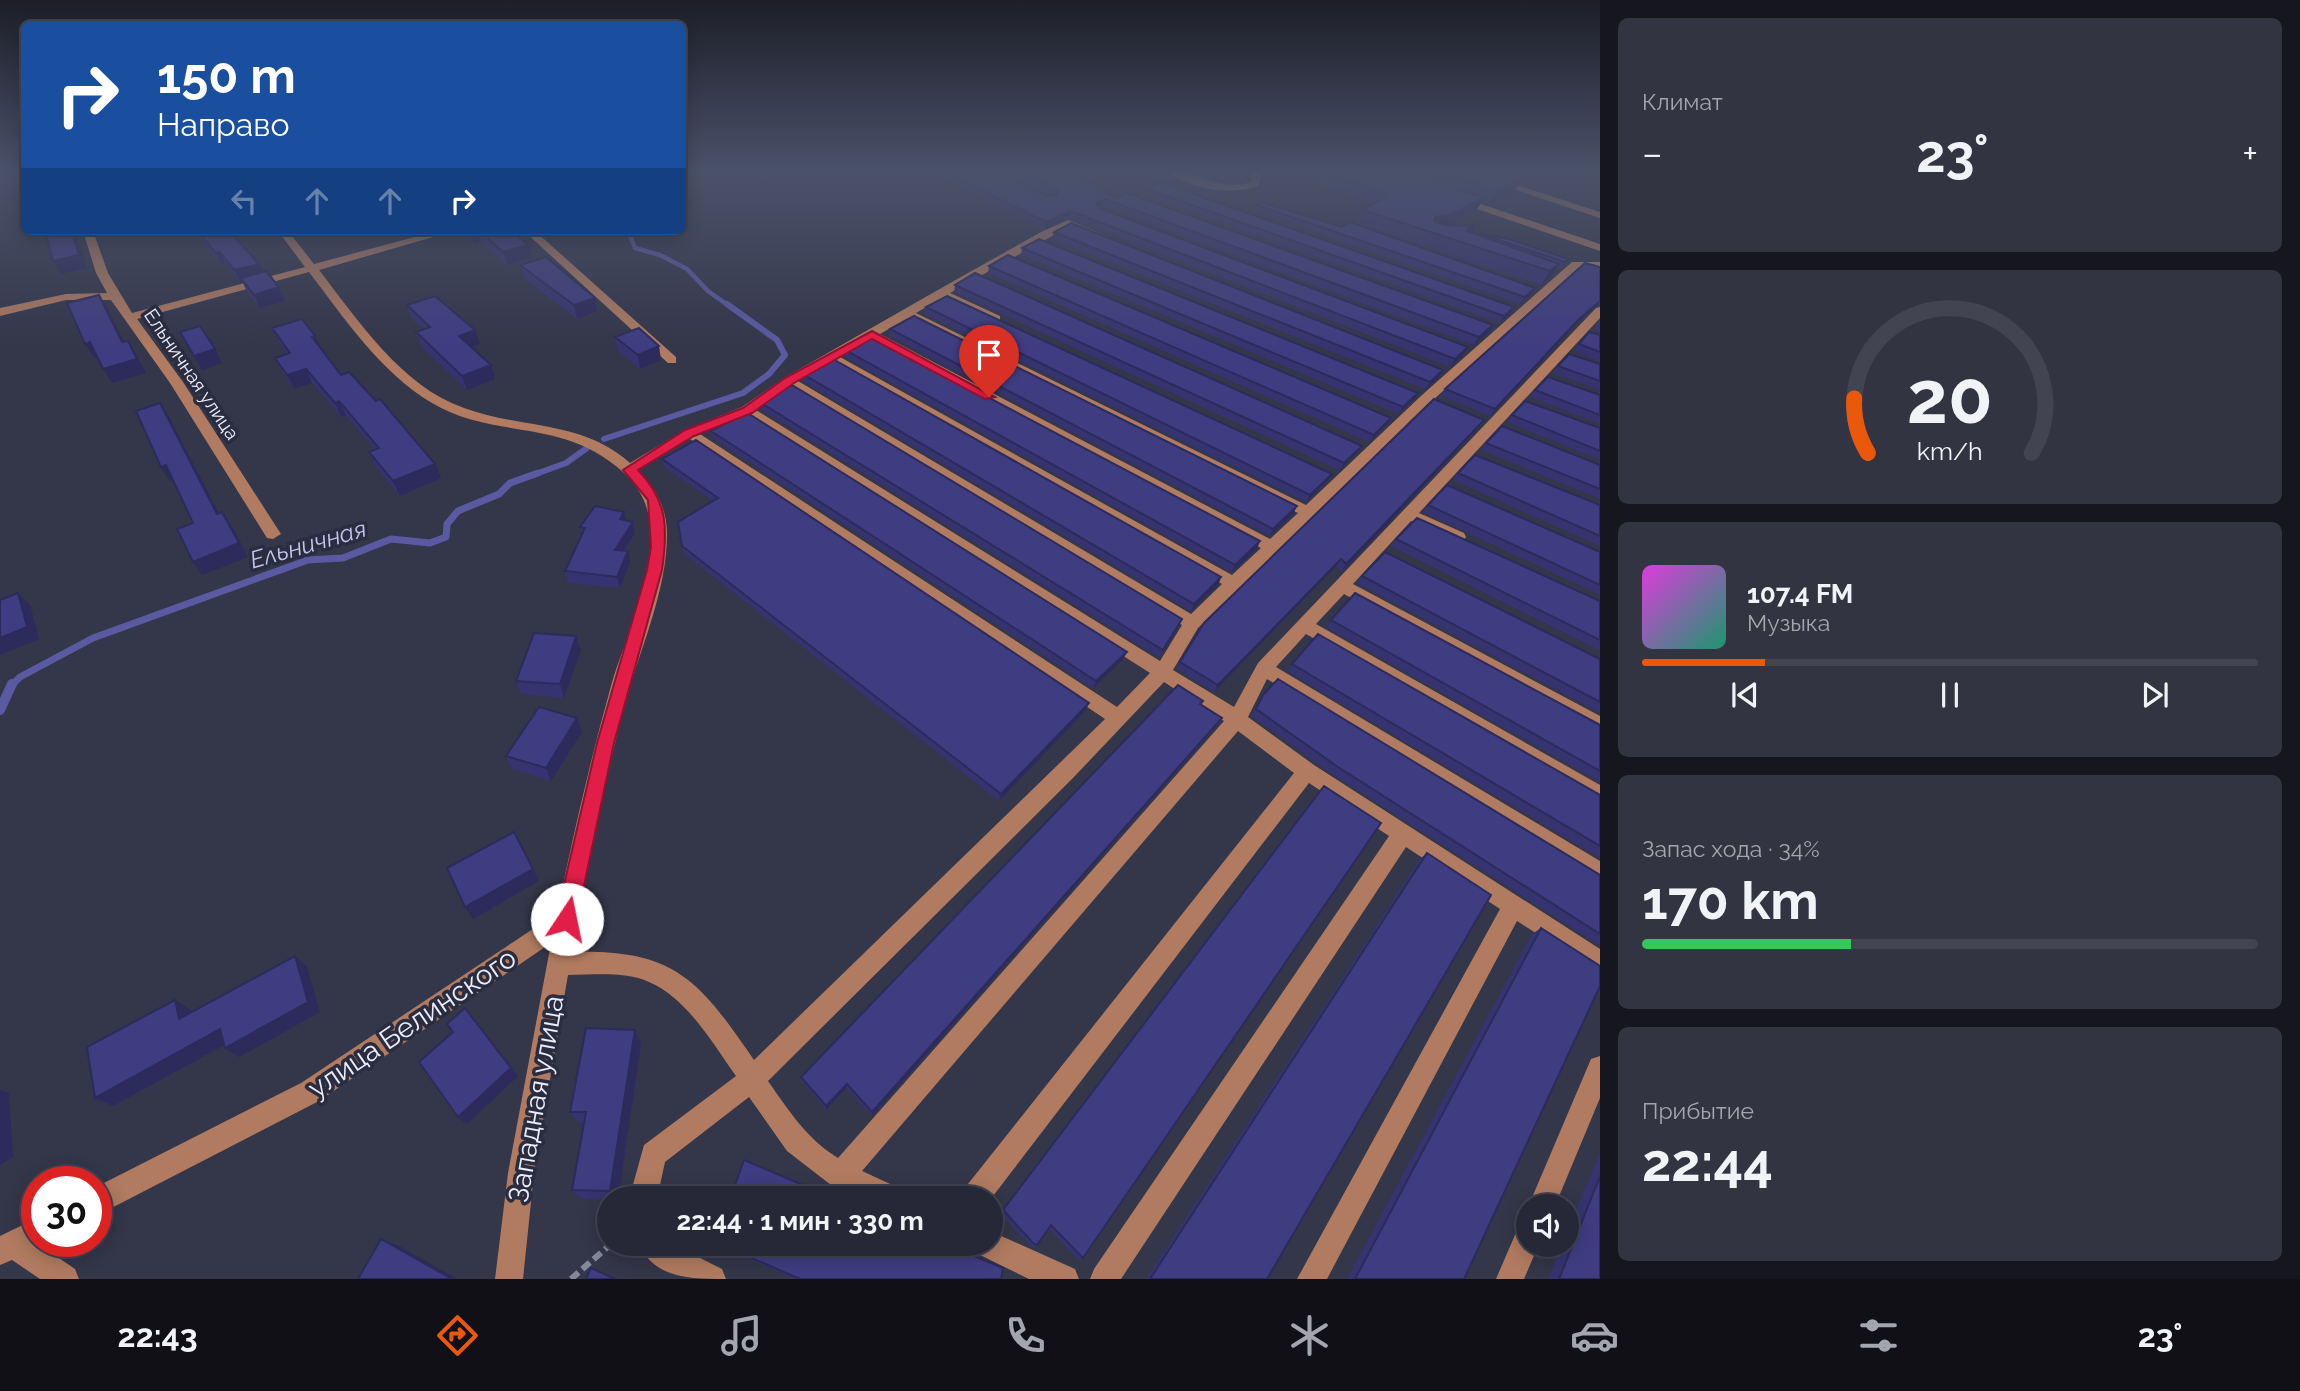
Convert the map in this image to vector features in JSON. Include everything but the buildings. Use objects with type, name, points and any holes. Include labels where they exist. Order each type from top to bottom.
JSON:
[{"type":"street","points":[[630,470],[690,433],[747,410],[789,381],[940,293],[980,276],[1055,230]]},
{"type":"street","points":[[1085,230],[1120,243]]},
{"type":"street","points":[[1547,230],[1600,248]]},
{"type":"street","points":[[1577,230],[1600,248]]},
{"type":"street","name":"Ельничная улица","points":[[90,235],[102,273],[114,296],[176,382],[273,534]]},
{"type":"street","points":[[286,235],[391,366],[436,400],[467,414],[543,426],[595,443],[630,470],[647,487],[654,500],[659,547],[655,570],[606,743],[567,919]]},
{"type":"street","points":[[131,317],[435,235]]},
{"type":"street","points":[[533,235],[673,360]]},
{"type":"street","points":[[1038,239],[1051,245]]},
{"type":"street","points":[[1009,256],[1021,261]]},
{"type":"street","points":[[646,1186],[653,1154],[752,1079],[1066,772],[1162,673],[1192,624],[1308,512],[1336,476],[1394,421],[1426,398],[1445,373],[1564,268],[1600,265]]},
{"type":"street","points":[[940,293],[1015,328]]},
{"type":"street","points":[[0,313],[66,298],[114,296]]},
{"type":"street","points":[[841,1176],[1237,719],[1264,668],[1342,585],[1382,552],[1408,514],[1444,485],[1472,454],[1492,425],[1521,402],[1545,377],[1585,333],[1600,311]]},
{"type":"street","points":[[907,313],[1308,512]]},
{"type":"street","points":[[872,334],[1272,547]]},
{"type":"street","points":[[831,357],[1234,583]]},
{"type":"street","points":[[789,381],[1192,624]]},
{"type":"street","points":[[747,410],[1237,719],[1307,771],[1600,962]]},
{"type":"street","points":[[690,433],[1117,717]]},
{"type":"street","points":[[1408,514],[1468,542]]},
{"type":"street","points":[[1342,585],[1600,725]]},
{"type":"street","points":[[1304,625],[1600,795]]},
{"type":"street","points":[[1264,668],[1600,873]]},
{"type":"street","points":[[984,1186],[1307,771]]},
{"type":"street","points":[[1104,1279],[1403,833]]},
{"type":"street","points":[[1311,1279],[1514,905]]},
{"type":"street","name":"Западная улица","points":[[509,1279],[521,1173],[567,919]]},
{"type":"street","name":"улица Белинского","points":[[112,1194],[310,1093],[567,919]]},
{"type":"street","points":[[559,964],[641,967],[670,980],[686,992],[752,1079],[786,1130],[811,1156],[841,1176],[863,1186]]},
{"type":"street","points":[[1546,1194],[1600,1068]]},
{"type":"street","points":[[17,1242],[65,1279]]},
{"type":"street","points":[[1003,1251],[1065,1279]]},
{"type":"street","points":[[665,1256],[712,1279]]},
{"type":"street","points":[[1510,1279],[1520,1257]]},
{"type":"path","points":[[571,1279],[597,1256]]},
{"type":"waterway","name":"Ельничная","points":[[630,235],[635,248],[660,255],[687,269],[708,291],[729,306]]},
{"type":"waterway","name":"Ельничная","points":[[604,439],[743,393],[769,374],[785,355],[777,340],[727,304]]},
{"type":"waterway","name":"Ельничная","points":[[533,475],[566,463],[587,448]]},
{"type":"waterway","name":"Ельничная","points":[[11,686],[20,677],[93,638],[308,560],[343,558],[391,539],[430,543],[446,537],[447,524],[458,511],[499,494],[510,483],[538,473]]},
{"type":"waterway","name":"Ельничная","points":[[0,710],[11,686]]},
{"type":"route","points":[[567,919],[584,830],[659,547],[654,500],[647,487],[630,470],[690,433],[747,410],[789,381],[872,334],[989,397]]}]
